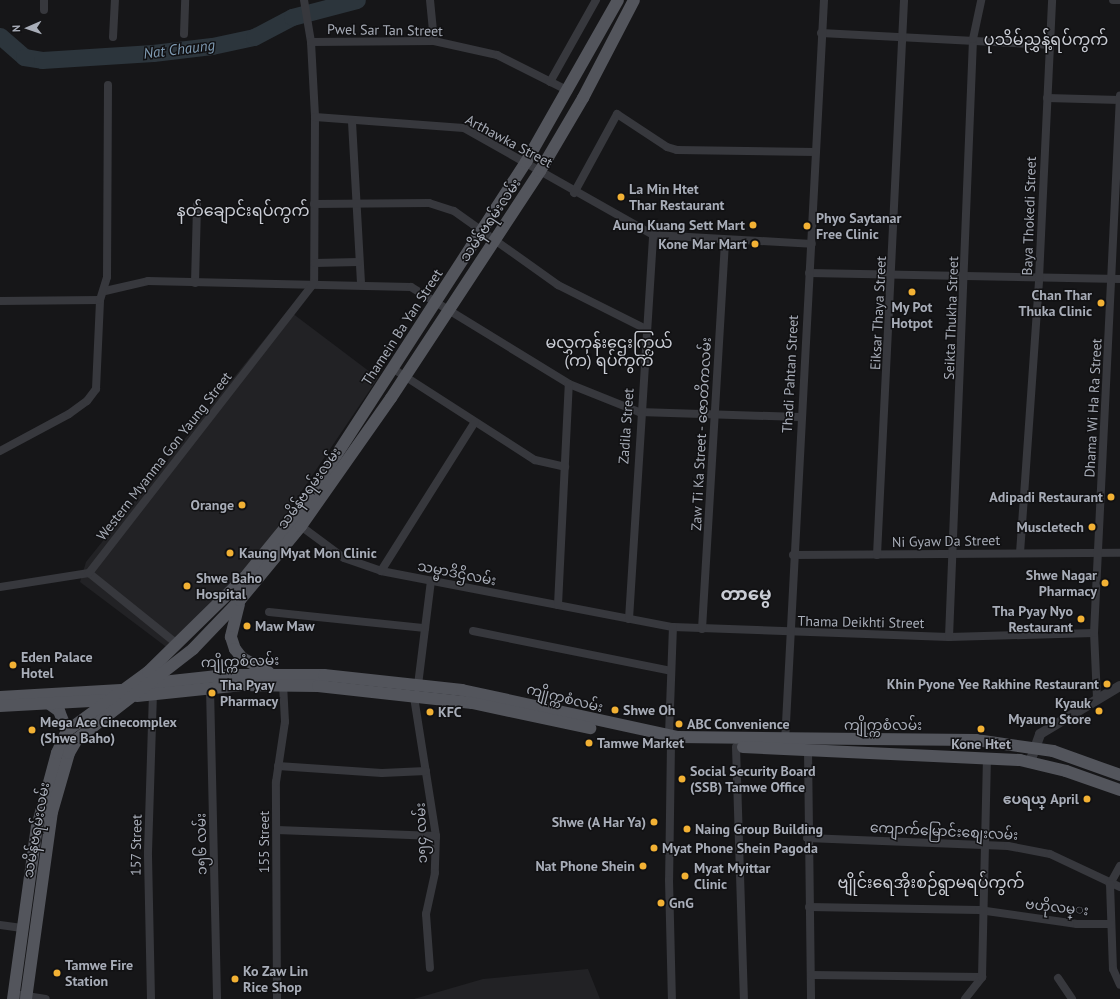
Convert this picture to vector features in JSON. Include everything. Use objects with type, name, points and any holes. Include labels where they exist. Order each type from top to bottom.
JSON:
[{"type":"main road","name":"Thamein Ba Yan Street","points":[[245,577],[297,523],[392,368],[436,303],[526,162],[569,91],[618,0]]},
{"type":"main road","name":"သမိန်ဗရမ်းလမ်း","points":[[152,688],[188,654],[240,600],[406,377],[540,171],[584,98],[634,0]]},
{"type":"main road","name":"သမိန်ဗရမ်းလမ်း","points":[[20,997],[31,958],[52,812],[69,753],[86,729],[148,672],[245,577]]},
{"type":"main road","points":[[240,600],[233,623],[234,649],[246,661],[270,673]]},
{"type":"main road","name":"ကျိုက္ကစံလမ်း","points":[[0,697],[126,693],[152,688],[270,673],[418,685],[462,690],[670,739],[785,744],[808,750],[987,757],[1030,762],[1120,790]]},
{"type":"main road","name":"ကျိုက္ကစံလမ်း","points":[[152,688],[210,688],[283,685],[414,697],[472,704],[670,739],[736,747],[785,744],[976,740],[1033,748],[1085,760],[1120,775]]},
{"type":"main road","name":"သမိန်ဗရမ်းလမ်း","points":[[20,997],[19,957],[23,922],[37,827],[53,766],[67,732],[108,700],[126,693]]},
{"type":"main road","points":[[0,706],[108,700]]},
{"type":"main road","points":[[48,703],[59,712],[67,732]]},
{"type":"main road","points":[[23,922],[37,919]]},
{"type":"main road","points":[[19,957],[31,958]]},
{"type":"street","points":[[44,0],[44,10]]},
{"type":"street","points":[[113,37],[115,0]]},
{"type":"street","points":[[184,34],[185,0]]},
{"type":"street","points":[[304,0],[311,42],[315,117],[314,283]]},
{"type":"street","points":[[430,0],[434,41]]},
{"type":"street","points":[[550,82],[595,2],[585,0]]},
{"type":"street","name":"Thadi Pahtan Street","points":[[785,744],[788,633],[800,417],[812,244],[815,152],[824,0]]},
{"type":"street","name":"Eiksar Thaya Street","points":[[878,555],[893,275],[899,37],[904,0]]},
{"type":"street","name":"Seikta Thukha Street","points":[[949,637],[966,276],[973,39],[981,0]]},
{"type":"street","name":"Baya Thokedi Street","points":[[1020,554],[1039,278],[1048,45],[1052,0]]},
{"type":"street","points":[[1113,0],[1120,0]]},
{"type":"street","points":[[821,33],[973,39],[1048,45]]},
{"type":"street","name":"Pwel Sar Tan Street","points":[[311,42],[434,41],[497,55],[569,91]]},
{"type":"street","points":[[0,451],[69,414],[92,395],[97,379],[100,300],[105,291],[108,85]]},
{"type":"street","name":"Dhama Wi Ha Ra Street","points":[[1097,698],[1094,633],[1116,279],[1120,96]]},
{"type":"street","points":[[1047,98],[1120,100]]},
{"type":"street","points":[[574,193],[617,114],[667,148],[677,150],[815,152]]},
{"type":"street","name":"Arthawka Street","points":[[315,117],[352,122],[438,123],[464,128],[526,162],[574,193],[653,235]]},
{"type":"street","points":[[352,122],[358,262],[361,283]]},
{"type":"street","points":[[314,204],[429,203],[454,211],[496,239],[558,285],[646,329]]},
{"type":"street","points":[[195,283],[197,205]]},
{"type":"street","points":[[653,235],[725,241],[812,244]]},
{"type":"street","name":"Zadila Street","points":[[629,619],[639,412],[653,235]]},
{"type":"street","name":"Zaw Ti Ka Street - ဇောတိကလမ်း","points":[[702,629],[725,241]]},
{"type":"street","points":[[315,263],[358,262]]},
{"type":"street","points":[[809,273],[1116,279]]},
{"type":"street","points":[[105,291],[148,282],[361,283],[411,287],[569,384],[639,412],[715,416],[800,417]]},
{"type":"street","name":"Western Myanma Gon Yaung Street","points":[[89,573],[314,283]]},
{"type":"street","points":[[0,301],[100,300]]},
{"type":"street","points":[[392,368],[535,460],[565,467]]},
{"type":"street","points":[[558,606],[569,384]]},
{"type":"street","points":[[381,572],[474,422]]},
{"type":"street","name":"သမ္မာဒိဌိလမ်း","points":[[297,523],[344,558],[381,572],[629,619]]},
{"type":"street","name":"Ni Gyaw Da Street","points":[[793,555],[1120,553]]},
{"type":"street","points":[[0,587],[89,573],[177,644]]},
{"type":"street","points":[[418,685],[431,581]]},
{"type":"street","points":[[269,612],[425,628]]},
{"type":"street","name":"Thama Deikhti Street","points":[[629,619],[673,627],[788,633],[949,637],[1094,633]]},
{"type":"street","points":[[672,999],[669,880],[671,671],[673,627]]},
{"type":"street","points":[[473,631],[671,671]]},
{"type":"street","name":"155 Street","points":[[278,999],[278,766],[285,722],[283,685]]},
{"type":"street","points":[[1030,762],[1033,748],[1040,734],[1097,698],[1120,686]]},
{"type":"street","name":"157 Street","points":[[151,999],[148,852],[152,688]]},
{"type":"street","name":"၁၅၆ လမ်း","points":[[210,688],[217,999]]},
{"type":"street","name":"၁၅၄ လမ်း","points":[[414,697],[436,836],[435,873],[426,914],[430,968]]},
{"type":"street","points":[[736,747],[744,999]]},
{"type":"street","points":[[808,750],[807,838],[811,999]]},
{"type":"street","points":[[965,999],[982,977],[983,910],[987,844],[987,757]]},
{"type":"street","points":[[278,766],[382,773],[426,771]]},
{"type":"street","points":[[277,830],[436,836]]},
{"type":"street","name":"ကျောက်မြောင်းစျေးလမ်း","points":[[807,838],[987,844],[1050,854],[1120,887]]},
{"type":"street","points":[[1120,866],[1110,881],[1113,969],[1120,985]]},
{"type":"street","name":"ဗဟိုလမ္း","points":[[809,907],[983,910],[1077,924],[1111,924]]},
{"type":"street","points":[[0,925],[23,922]]},
{"type":"street","points":[[811,975],[982,977]]},
{"type":"street","points":[[1058,978],[1072,999]]},
{"type":"street","points":[[20,997],[46,999]]},
{"type":"shaded area","points":[[288,310],[378,378],[262,550],[169,649],[80,582],[86,562]]},
{"type":"shaded area","points":[[588,969],[600,999],[414,999],[483,979]]},
{"type":"waterway","name":"Nat Chaung","points":[[0,36],[24,57],[42,60],[153,53],[212,46],[254,37],[292,17],[357,0]]},
{"type":"place","name":"La Min Htet Thar Restaurant","points":[[621,197]]},
{"type":"place","name":"Aung Kuang Sett Mart","points":[[753,225]]},
{"type":"place","name":"Phyo Saytanar Free Clinic","points":[[807,226]]},
{"type":"place","name":"Kone Mar Mart","points":[[755,244]]},
{"type":"place","name":"My Pot Hotpot","points":[[912,292]]},
{"type":"place","name":"Chan Thar Thuka Clinic","points":[[1101,303]]},
{"type":"place","name":"Adipadi Restaurant","points":[[1111,497]]},
{"type":"place","name":"Orange","points":[[242,505]]},
{"type":"place","name":"Muscletech","points":[[1092,527]]},
{"type":"place","name":"Kaung Myat Mon Clinic","points":[[230,553]]},
{"type":"place","name":"Shwe Nagar Pharmacy","points":[[1105,583]]},
{"type":"place","name":"Shwe Baho Hospital","points":[[187,586]]},
{"type":"place","name":"Tha Pyay Nyo Restaurant","points":[[1081,619]]},
{"type":"place","name":"Maw Maw","points":[[247,626]]},
{"type":"place","name":"Eden Palace Hotel","points":[[13,665]]},
{"type":"place","name":"Khin Pyone Yee Rakhine Restaurant","points":[[1107,684]]},
{"type":"place","name":"Tha Pyay Pharmacy","points":[[212,693]]},
{"type":"place","name":"Shwe Oh","points":[[615,710]]},
{"type":"place","name":"Kyauk Myaung Store","points":[[1099,711]]},
{"type":"place","name":"KFC","points":[[430,712]]},
{"type":"place","name":"ABC Convenience","points":[[679,724]]},
{"type":"place","name":"Kone Htet","points":[[981,729]]},
{"type":"place","name":"Mega Ace Cinecomplex (Shwe Baho)","points":[[32,730]]},
{"type":"place","name":"Tamwe Market","points":[[589,743]]},
{"type":"place","name":"Social Security Board (SSB) Tamwe Office","points":[[682,779]]},
{"type":"place","name":"ဧပရယ္ April","points":[[1087,799]]},
{"type":"place","name":"Shwe (A Har Ya)","points":[[654,822]]},
{"type":"place","name":"Naing Group Building","points":[[687,829]]},
{"type":"place","name":"Myat Phone Shein Pagoda","points":[[654,848]]},
{"type":"place","name":"Nat Phone Shein","points":[[643,866]]},
{"type":"place","name":"Myat Myittar Clinic","points":[[685,876]]},
{"type":"place","name":"GnG","points":[[661,903]]},
{"type":"place","name":"Tamwe Fire Station","points":[[57,973]]},
{"type":"place","name":"Ko Zaw Lin Rice Shop","points":[[235,979]]},
{"type":"district","name":"ပုသိမ်ညွှန့်ရပ်ကွက်","points":[[1046,39]]},
{"type":"district","name":"နတ်ချောင်းရပ်ကွက်","points":[[243,210]]},
{"type":"district","name":"မလွှကုန်းဌေးကြွယ် (က) ရပ်ကွက်","points":[[609,351]]},
{"type":"district","name":"တာမွေ","points":[[746,594]]},
{"type":"district","name":"ဗျိုင်းရေအိုးစဉ်ရွာမရပ်ကွက်","points":[[931,882]]}]
